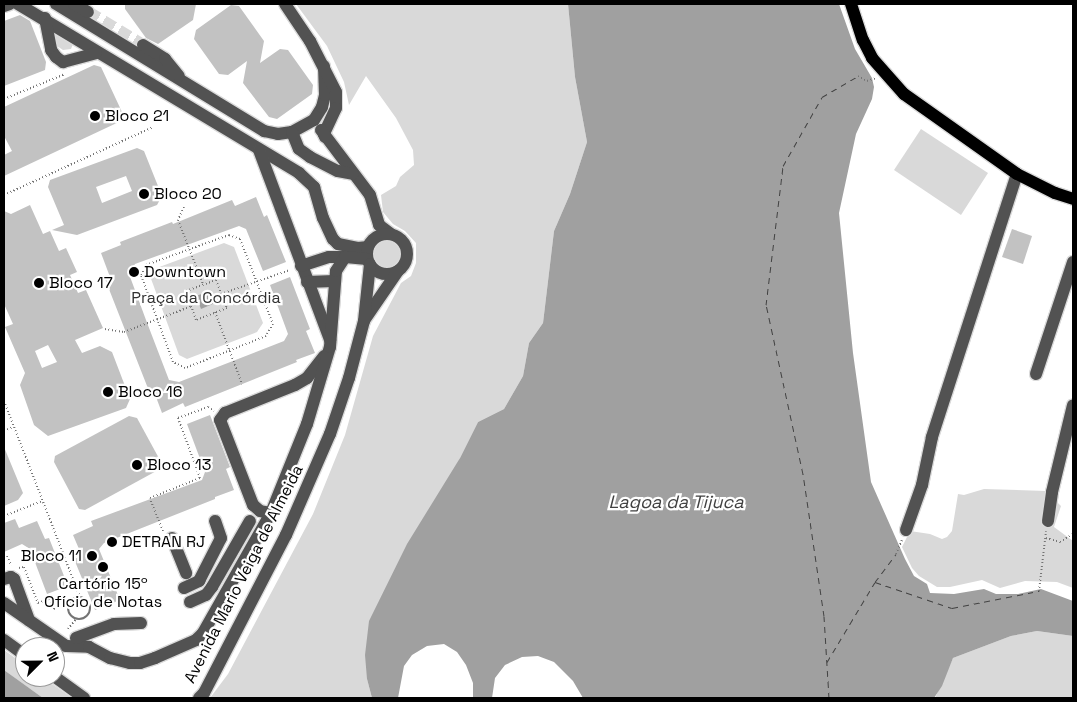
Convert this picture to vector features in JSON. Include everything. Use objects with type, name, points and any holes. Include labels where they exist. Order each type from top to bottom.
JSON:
[{"type":"main road","points":[[851,4],[863,40],[886,76],[904,94],[1018,174],[1055,193],[1073,199]]},
{"type":"street","points":[[4,6],[10,4]]},
{"type":"street","points":[[18,4],[45,18],[96,53],[176,98],[299,173],[314,187],[323,218],[333,239],[338,244],[358,248],[369,253],[379,273],[386,274],[398,271],[403,266],[407,254],[402,241],[380,225],[370,195],[339,152],[319,128],[310,122]]},
{"type":"street","points":[[56,4],[264,131],[278,134],[292,132],[314,120],[322,107],[325,95],[324,66]]},
{"type":"street","points":[[74,4],[88,12]]},
{"type":"street","points":[[284,4],[324,66],[337,100],[336,108],[324,134],[325,137]]},
{"type":"street","points":[[45,18],[51,50],[56,58],[62,62],[96,53]]},
{"type":"street","points":[[143,45],[174,67],[180,80]]},
{"type":"street","points":[[292,132],[299,149],[310,157],[338,171],[354,174]]},
{"type":"street","points":[[259,150],[330,346]]},
{"type":"street","points":[[906,530],[922,485],[932,436],[1018,174]]},
{"type":"street","name":"Avenida Mario Veiga de Almeida","points":[[199,698],[286,535],[310,484],[349,378],[364,321],[369,253],[376,216]]},
{"type":"street","points":[[301,266],[329,257],[345,257],[369,253],[380,235],[391,234]]},
{"type":"street","points":[[4,603],[66,646],[89,647],[110,658],[130,663],[140,663],[184,647],[203,633],[271,513],[307,424],[330,346],[336,271],[345,257]]},
{"type":"street","points":[[1036,374],[1073,262]]},
{"type":"street","name":"Avenida Mario Veiga de Almeida","points":[[364,321],[398,271]]},
{"type":"street","points":[[307,282],[334,281]]},
{"type":"street","points":[[271,513],[260,511],[253,505],[223,431],[221,417],[225,413],[295,385],[306,378],[330,346]]},
{"type":"street","points":[[1048,521],[1052,492],[1073,405]]},
{"type":"street","points":[[184,588],[199,580],[221,538],[215,521]]},
{"type":"street","points":[[190,602],[206,595],[209,591],[250,521]]},
{"type":"street","points":[[168,535],[186,573]]},
{"type":"street","points":[[4,579],[11,577],[14,579],[29,621]]},
{"type":"street","points":[[76,638],[114,624],[141,623]]},
{"type":"street","points":[[4,640],[15,648]]},
{"type":"street","points":[[65,684],[84,698]]},
{"type":"path","points":[[4,99],[71,71]]},
{"type":"path","points":[[858,76],[867,81],[886,76]]},
{"type":"path","points":[[4,195],[153,127]]},
{"type":"path","points":[[184,207],[178,220],[203,284]]},
{"type":"path","points":[[229,235],[240,239],[256,281],[273,324],[266,336],[185,368],[173,362],[141,275],[146,265],[229,235]]},
{"type":"path","points":[[221,294],[301,266]]},
{"type":"path","points":[[216,280],[221,294],[227,308],[196,320],[186,291],[216,280]]},
{"type":"path","points":[[105,330],[124,332],[192,306]]},
{"type":"path","points":[[215,312],[242,384]]},
{"type":"path","points":[[4,401],[80,597]]},
{"type":"path","points":[[168,535],[150,498],[200,478],[178,418],[208,407],[221,417]]},
{"type":"path","points":[[4,431],[14,427]]},
{"type":"path","points":[[4,516],[42,501]]},
{"type":"path","points":[[1039,592],[1048,521]]},
{"type":"path","points":[[896,554],[906,530]]},
{"type":"path","points":[[1045,538],[1060,542],[1073,534]]},
{"type":"path","points":[[4,557],[7,556],[10,564],[16,569],[24,566],[38,602],[49,599],[54,609],[68,603],[73,598],[80,597],[87,600],[90,606],[89,614],[83,618],[76,619],[70,615],[68,603]]},
{"type":"green space","points":[[296,4],[568,4],[575,77],[587,142],[570,194],[554,231],[543,323],[529,343],[523,376],[504,409],[478,422],[460,458],[367,679],[372,698],[210,698],[228,674],[313,514],[345,435],[373,336],[401,283],[411,276],[416,263],[416,243],[405,231],[393,224],[383,212],[381,195],[396,186],[400,177],[414,165],[413,150],[396,118],[366,76],[349,105],[344,82],[327,46]]},
{"type":"green space","points":[[54,32],[73,44],[71,49],[63,50],[57,46],[52,34]]},
{"type":"green space","points":[[921,129],[988,173],[961,215],[894,170]]},
{"type":"green space","points":[[387,239],[393,240],[401,248],[401,260],[393,268],[387,269],[381,268],[373,260],[372,254],[373,248],[381,240]]},
{"type":"green space","name":"Praça da Concórdia","points":[[224,243],[234,247],[263,323],[257,332],[187,359],[179,355],[150,276],[154,269]]},
{"type":"green space","points":[[984,489],[1046,491],[1061,506],[1054,527],[1073,541],[1073,588],[1057,582],[1025,581],[1000,588],[982,580],[950,587],[937,587],[919,576],[912,568],[902,547],[910,531],[930,534],[942,539],[947,537],[952,531],[958,494],[964,495]]},
{"type":"green space","points":[[1037,631],[1073,636],[1073,698],[935,698],[953,658],[1011,636]]},
{"type":"green space","points":[[4,650],[15,658],[15,678],[4,670]]},
{"type":"green space","points":[[28,687],[56,687],[72,698],[43,698]]},
{"type":"water","name":"Lagoa da Tijuca","points":[[568,4],[839,4],[855,49],[872,78],[874,87],[872,99],[856,134],[839,213],[853,353],[871,482],[914,576],[927,584],[930,593],[954,594],[984,589],[996,594],[1018,594],[1041,589],[1073,601],[1073,636],[1037,631],[1011,636],[953,658],[942,686],[934,698],[583,698],[573,681],[554,662],[538,656],[522,657],[505,665],[495,678],[492,698],[473,698],[473,683],[466,665],[457,652],[444,644],[427,646],[412,655],[404,666],[398,698],[372,698],[367,679],[365,655],[369,621],[407,544],[460,458],[478,422],[504,409],[523,376],[529,343],[543,323],[554,231],[570,194],[587,142],[575,77]]},
{"type":"water","points":[[210,291],[215,303],[201,309],[196,296]]},
{"type":"water","points":[[4,670],[15,678],[15,687],[28,687],[43,698],[4,698]]},
{"type":"building","points":[[125,4],[196,4],[193,20],[158,44],[146,38],[125,9]]},
{"type":"building","points":[[231,5],[239,6],[264,41],[260,63],[280,49],[288,50],[313,85],[312,94],[277,119],[269,117],[243,83],[247,61],[228,75],[219,74],[194,39],[196,30]]},
{"type":"building","points":[[20,15],[30,21],[46,62],[45,70],[4,86],[4,21]]},
{"type":"building","name":"Bloco 21","points":[[94,65],[101,67],[122,112],[121,121],[4,176],[4,155],[12,151],[4,136],[4,107]]},
{"type":"building","name":"Bloco 20","points":[[137,148],[144,151],[162,196],[157,205],[77,235],[52,230],[64,225],[48,187],[50,180]],"holes":[[[126,176],[132,191],[102,203],[96,187]]]},
{"type":"building","points":[[256,197],[264,217],[267,215],[286,262],[263,271],[246,229],[239,226],[135,264],[129,274],[146,320],[169,380],[179,382],[284,341],[288,334],[270,285],[290,277],[310,329],[306,331],[315,353],[185,407],[183,403],[162,413],[153,389],[149,391],[105,279],[110,277],[101,253],[121,245],[120,242],[172,222],[173,224],[232,200],[235,206]]},
{"type":"building","points":[[30,205],[43,234],[50,231],[59,251],[66,248],[77,272],[70,275],[78,293],[86,290],[103,328],[75,340],[82,353],[100,346],[112,352],[130,399],[126,408],[48,436],[34,425],[20,385],[25,373],[5,327],[13,324],[4,304],[4,211],[11,214]],"holes":[[[48,345],[57,362],[42,368],[35,351]]]},
{"type":"building","points":[[1012,229],[1032,236],[1023,264],[1002,257]]},
{"type":"building","points":[[210,415],[230,467],[226,469],[234,490],[104,543],[99,549],[120,600],[95,610],[74,559],[82,556],[73,535],[93,526],[91,521],[202,480],[205,472],[187,424]]},
{"type":"building","name":"Bloco 13","points":[[129,416],[137,418],[161,462],[160,469],[85,510],[79,509],[54,462],[55,456]]},
{"type":"building","points":[[4,447],[23,493],[18,500],[4,506]]},
{"type":"building","points":[[15,519],[19,528],[37,521],[45,539],[49,538],[68,586],[47,594],[30,549],[22,544],[4,552],[4,523]]},
{"type":"ferry route","points":[[829,698],[824,616],[803,474],[766,305],[783,166],[822,97],[858,76]]},
{"type":"ferry route","points":[[827,662],[875,582],[896,554]]},
{"type":"ferry route","points":[[875,582],[952,608],[1039,591]]},
{"type":"tunnel","points":[[88,12],[143,45]]},
{"type":"place","name":"Bloco 21","points":[[95,116]]},
{"type":"place","name":"Bloco 20","points":[[144,194]]},
{"type":"place","name":"Downtown","points":[[134,272]]},
{"type":"place","name":"Bloco 17","points":[[39,283]]},
{"type":"place","name":"Bloco 16","points":[[108,392]]},
{"type":"place","name":"Bloco 13","points":[[137,465]]},
{"type":"place","name":"DETRAN RJ","points":[[112,542]]},
{"type":"place","name":"Bloco 11","points":[[92,556]]},
{"type":"place","name":"Cartório 15º Ofício de Notas","points":[[103,567]]}]
